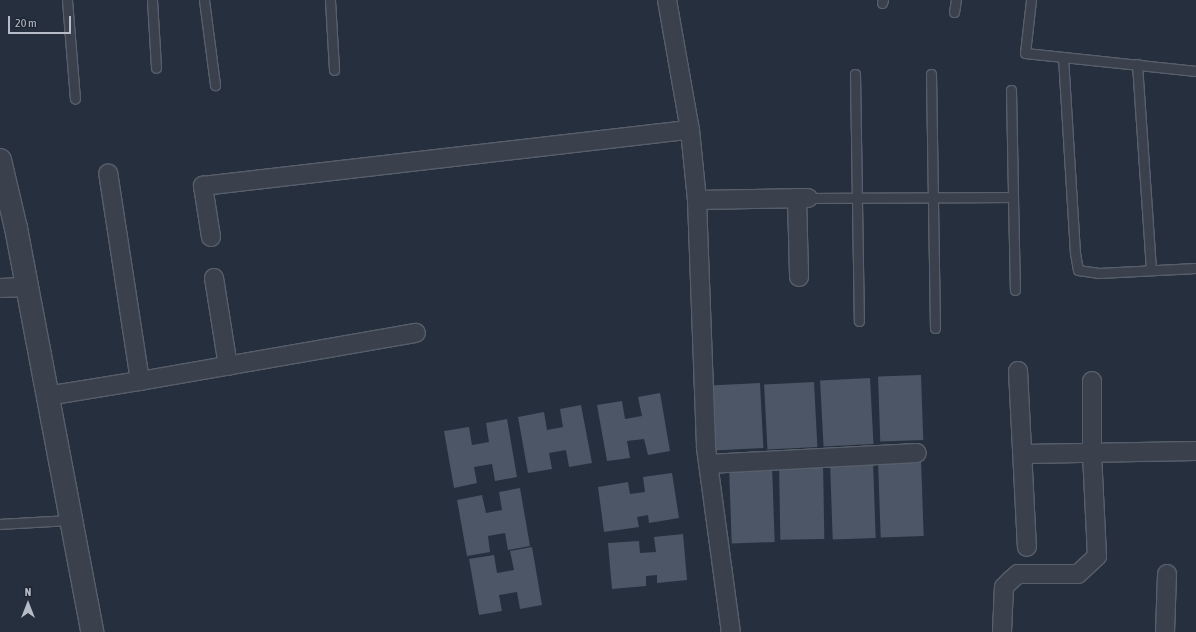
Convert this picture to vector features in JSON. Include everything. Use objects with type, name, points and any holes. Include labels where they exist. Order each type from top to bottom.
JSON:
[{"type":"street","points":[[667,0],[690,130],[697,200],[708,464],[731,632]]},
{"type":"street","points":[[211,237],[203,186],[690,130]]},
{"type":"street","points":[[1,169],[27,287],[92,632]]},
{"type":"street","points":[[108,173],[140,381]]},
{"type":"street","points":[[697,200],[802,198],[799,277]]},
{"type":"street","points":[[214,278],[228,366]]},
{"type":"street","points":[[0,288],[27,287]]},
{"type":"street","points":[[47,396],[416,333]]},
{"type":"street","points":[[1018,371],[1027,547]]},
{"type":"street","points":[[1002,632],[1004,587],[1018,574],[1078,574],[1098,556],[1092,453],[1092,380]]},
{"type":"street","points":[[1022,454],[1196,451]]},
{"type":"street","points":[[708,464],[917,453]]},
{"type":"street","points":[[1165,632],[1167,574]]},
{"type":"lane","points":[[68,0],[75,99]]},
{"type":"lane","points":[[152,0],[156,68]]},
{"type":"lane","points":[[204,0],[215,85]]},
{"type":"lane","points":[[330,0],[334,70]]},
{"type":"lane","points":[[954,12],[956,0]]},
{"type":"lane","points":[[1031,0],[1025,53],[1196,71]]},
{"type":"lane","points":[[1063,57],[1075,253],[1078,270],[1099,273],[1196,268]]},
{"type":"lane","points":[[1137,64],[1150,270]]},
{"type":"lane","points":[[855,74],[859,322]]},
{"type":"lane","points":[[931,74],[935,328]]},
{"type":"lane","points":[[1011,90],[1016,290]]},
{"type":"lane","points":[[802,198],[932,196],[1013,197]]},
{"type":"lane","points":[[0,524],[71,520]]},
{"type":"building","points":[[921,375],[923,440],[880,441],[878,377]]},
{"type":"building","points":[[870,378],[873,444],[824,447],[820,381]]},
{"type":"building","points":[[814,382],[817,447],[767,450],[764,385]]},
{"type":"building","points":[[760,383],[763,448],[713,451],[710,386]]},
{"type":"building","points":[[660,393],[670,451],[648,455],[644,439],[627,441],[630,458],[607,461],[597,405],[622,401],[625,419],[642,416],[638,397]]},
{"type":"building","points":[[581,405],[592,463],[569,467],[566,450],[549,453],[552,469],[528,473],[518,417],[544,412],[547,430],[563,427],[560,409]]},
{"type":"building","points":[[507,419],[517,477],[495,481],[492,464],[474,467],[477,483],[454,488],[444,431],[469,427],[472,445],[489,442],[486,423]]},
{"type":"building","points":[[921,459],[924,536],[881,537],[878,461]]},
{"type":"building","points":[[873,461],[876,538],[833,539],[830,463]]},
{"type":"building","points":[[823,462],[824,539],[780,540],[779,463]]},
{"type":"building","points":[[772,465],[775,542],[732,543],[729,467]]},
{"type":"building","points":[[672,473],[679,518],[649,523],[648,515],[637,517],[639,527],[604,532],[598,487],[628,482],[630,494],[645,492],[643,477]]},
{"type":"building","points":[[520,488],[530,546],[508,550],[505,533],[488,536],[490,552],[467,556],[457,500],[482,495],[486,513],[502,510],[499,492]]},
{"type":"building","points":[[683,534],[687,580],[657,583],[657,575],[646,576],[646,586],[612,589],[608,543],[639,541],[640,553],[656,552],[654,537]]},
{"type":"building","points":[[532,547],[542,605],[520,609],[517,592],[499,595],[502,611],[479,615],[469,559],[494,555],[497,573],[514,570],[510,551]]}]
